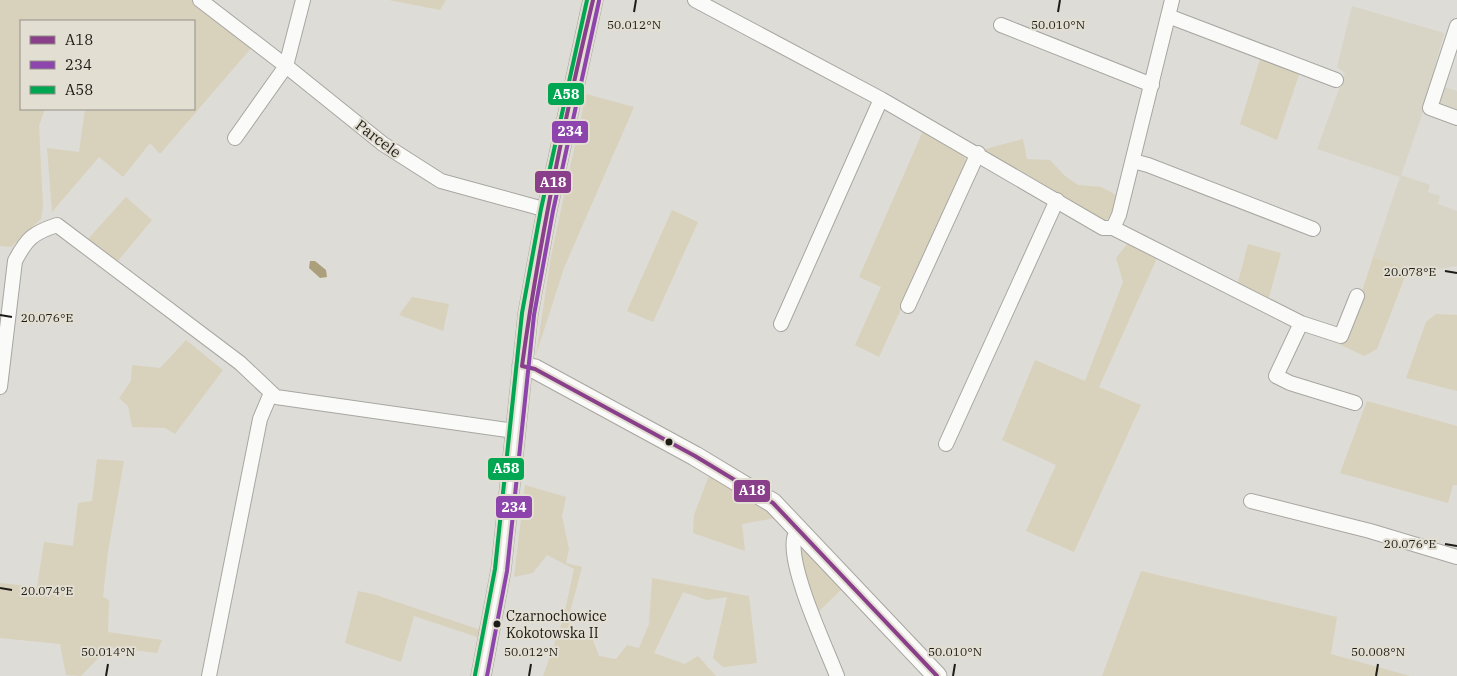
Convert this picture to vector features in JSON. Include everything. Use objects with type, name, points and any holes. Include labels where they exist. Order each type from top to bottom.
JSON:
[{"type":"street","name":"Parcele","points":[[200,0],[383,144],[442,181],[547,210]]},
{"type":"street","points":[[236,138],[286,66],[303,0]]},
{"type":"street","points":[[482,676],[501,570],[514,431],[528,314],[547,210],[593,0]]},
{"type":"street","points":[[696,0],[978,153],[1103,228],[1113,228],[1301,323],[1341,336],[1357,296]]},
{"type":"street","points":[[1113,228],[1119,215],[1133,162],[1172,0]]},
{"type":"street","points":[[1168,16],[1336,80]]},
{"type":"street","points":[[1001,25],[1152,86]]},
{"type":"street","points":[[1457,26],[1430,108],[1457,118]]},
{"type":"street","points":[[781,324],[881,99]]},
{"type":"street","points":[[908,306],[978,153]]},
{"type":"street","points":[[1133,162],[1148,165],[1313,229]]},
{"type":"street","points":[[946,444],[1057,200]]},
{"type":"street","points":[[0,386],[15,261],[22,248],[37,231],[57,225],[240,363],[271,393],[283,399],[514,431]]},
{"type":"street","points":[[1301,323],[1276,376],[1290,383],[1355,403]]},
{"type":"street","points":[[522,366],[543,373],[740,481],[773,503],[800,529],[937,676]]},
{"type":"street","points":[[209,676],[260,420],[271,393]]},
{"type":"street","points":[[1252,501],[1370,531],[1457,557]]},
{"type":"street","points":[[800,529],[794,538],[796,562],[801,582],[837,676]]},
{"type":"shaded area","points":[[0,0],[195,0],[252,47],[160,154],[150,143],[123,177],[99,157],[52,212],[47,148],[79,152],[85,110],[195,110],[195,20],[20,20],[20,110],[45,110],[39,126],[43,206],[41,219],[11,247],[0,246]]},
{"type":"shaded area","points":[[389,0],[446,0],[440,10]]},
{"type":"shaded area","points":[[1352,6],[1444,33],[1421,118],[1401,175],[1430,185],[1428,192],[1440,196],[1438,204],[1457,211],[1457,266],[1406,274],[1402,266],[1373,257],[1400,177],[1317,149],[1345,73],[1337,67]]},
{"type":"shaded area","points":[[1261,56],[1300,72],[1277,140],[1240,124]]},
{"type":"shaded area","points":[[1441,86],[1457,91],[1457,114],[1436,107]]},
{"type":"shaded area","points":[[586,94],[634,107],[564,268],[536,355],[551,256]]},
{"type":"shaded area","points":[[923,131],[963,151],[967,165],[879,357],[855,345],[881,287],[859,277]]},
{"type":"shaded area","points":[[1023,139],[1027,159],[1050,160],[1065,176],[1078,185],[1101,187],[1116,195],[1111,217],[1103,221],[978,151]]},
{"type":"shaded area","points":[[126,197],[152,220],[117,262],[87,240]]},
{"type":"shaded area","points":[[672,210],[698,222],[653,322],[627,311]]},
{"type":"shaded area","points":[[1128,243],[1157,258],[1099,387],[1141,405],[1074,552],[1026,531],[1056,465],[1002,440],[1035,360],[1085,381],[1123,282],[1116,258]]},
{"type":"shaded area","points":[[1248,244],[1281,253],[1268,301],[1237,286]]},
{"type":"shaded area","points":[[1373,257],[1402,266],[1406,274],[1377,349],[1364,356],[1339,344],[1345,341],[1349,332]]},
{"type":"shaded area","points":[[310,261],[315,261],[326,270],[327,277],[320,278],[309,268]]},
{"type":"shaded area","points":[[412,297],[449,304],[443,331],[399,315]]},
{"type":"shaded area","points":[[1436,314],[1457,315],[1457,391],[1406,378],[1426,322]]},
{"type":"shaded area","points":[[186,340],[223,370],[175,434],[165,428],[132,427],[128,406],[119,398],[131,381],[132,365],[160,368]]},
{"type":"shaded area","points":[[1367,401],[1457,426],[1457,485],[1453,485],[1448,503],[1340,473]]},
{"type":"shaded area","points":[[97,459],[124,461],[108,551],[103,597],[109,600],[108,632],[162,640],[157,653],[109,647],[81,676],[66,675],[60,644],[0,638],[0,583],[37,587],[44,542],[73,546],[78,503],[92,501]]},
{"type":"shaded area","points":[[710,473],[725,479],[776,518],[742,524],[745,551],[693,533],[694,515]]},
{"type":"shaded area","points":[[525,485],[566,497],[562,516],[569,549],[566,563],[582,567],[568,620],[572,639],[591,635],[599,656],[616,659],[627,645],[639,648],[649,624],[652,578],[749,596],[757,663],[723,667],[713,658],[727,597],[707,600],[683,592],[654,653],[685,664],[698,656],[716,676],[543,676],[563,620],[574,569],[547,555],[533,573],[514,577]]},
{"type":"shaded area","points":[[803,543],[842,589],[819,611],[803,575],[799,547]]},
{"type":"shaded area","points":[[1141,571],[1337,617],[1331,654],[1410,676],[1102,676]]},
{"type":"shaded area","points":[[358,591],[376,595],[481,630],[480,638],[414,616],[401,662],[345,643]]},
{"type":"transit line","name":"A58","points":[[475,675],[495,569],[522,313],[541,209],[587,0]]},
{"type":"transit line","name":"A18","points":[[522,366],[553,182],[593,0]]},
{"type":"transit line","name":"234","points":[[487,676],[507,571],[534,315],[553,211],[599,1]]},
{"type":"transit line","name":"A18","points":[[522,366],[535,369],[695,456],[773,503],[937,676]]},
{"type":"place","name":"Czarnochowice Kokotowska II","points":[[497,624]]}]
